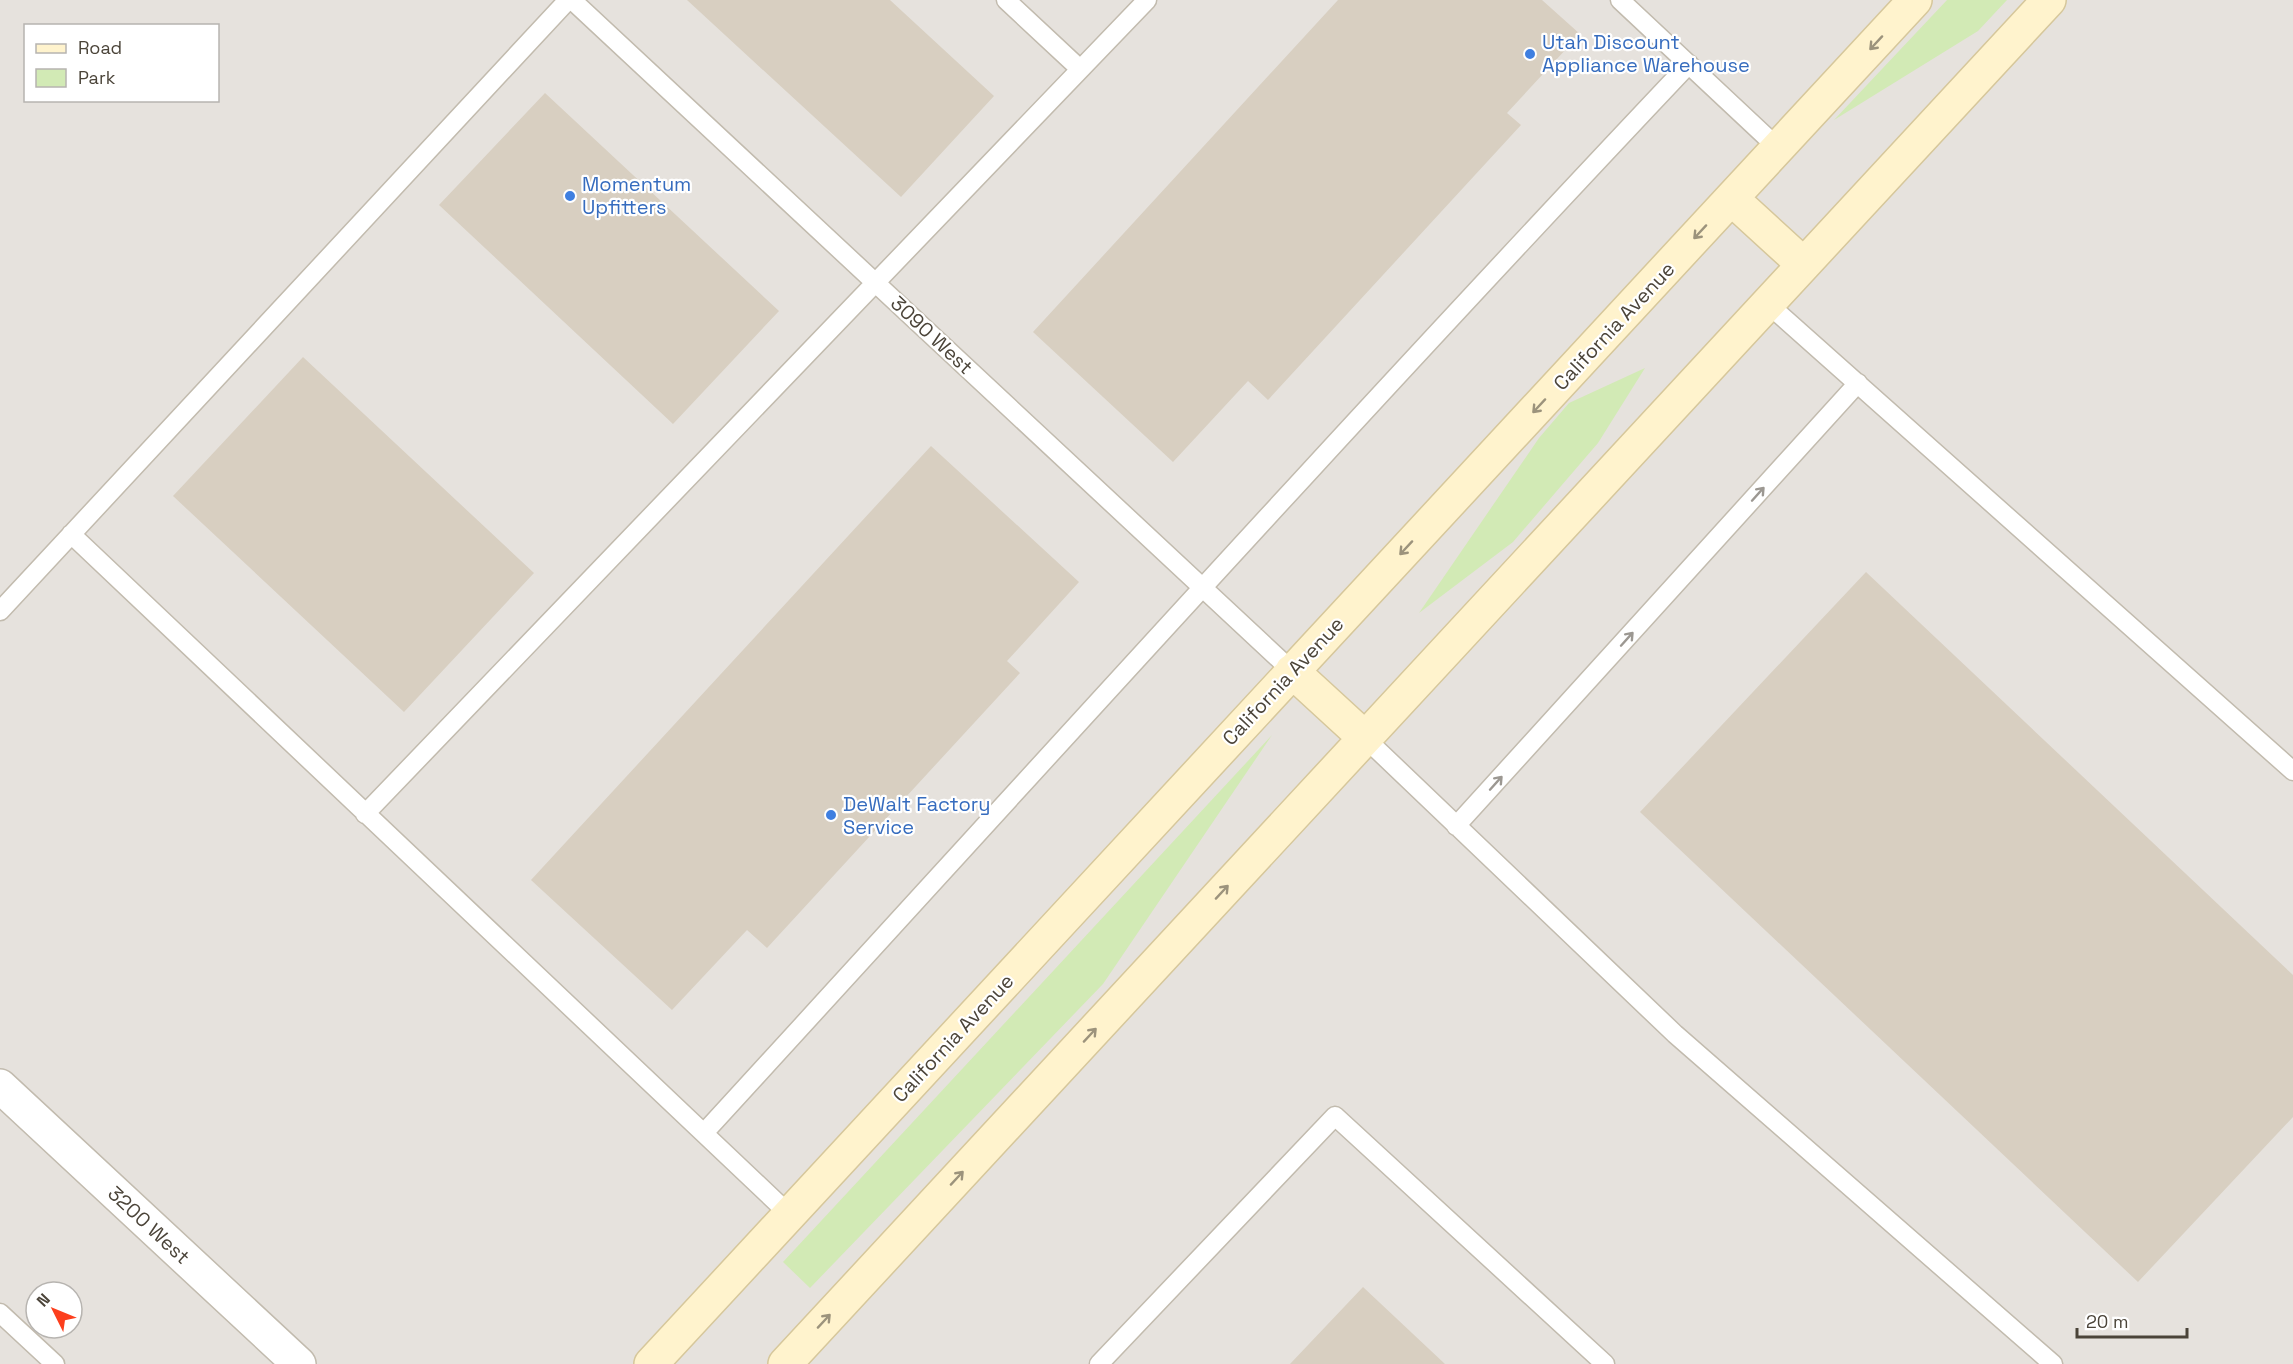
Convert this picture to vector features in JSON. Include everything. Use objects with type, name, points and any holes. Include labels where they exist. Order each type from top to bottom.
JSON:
[{"type":"main road","name":"California Avenue","points":[[651,1364],[1915,0]]},
{"type":"main road","points":[[784,1364],[2049,0]]},
{"type":"main road","points":[[1732,199],[1803,264]]},
{"type":"main road","points":[[1292,671],[1365,738]]},
{"type":"street","name":"3200 West","points":[[0,1086],[299,1364]]},
{"type":"lane","name":"3090 West","points":[[570,0],[1292,671]]},
{"type":"lane","points":[[0,611],[570,0]]},
{"type":"lane","points":[[1006,0],[1080,69]]},
{"type":"lane","points":[[366,814],[1147,0]]},
{"type":"lane","points":[[1620,0],[1778,148]]},
{"type":"lane","points":[[704,1133],[1202,587],[1689,64]]},
{"type":"lane","points":[[1768,304],[2293,771]]},
{"type":"lane","points":[[1456,826],[1858,383]]},
{"type":"lane","points":[[71,534],[790,1215]]},
{"type":"lane","points":[[1365,738],[1675,1034],[2053,1364]]},
{"type":"lane","points":[[1099,1364],[1335,1116],[1605,1364]]},
{"type":"lane","points":[[0,1313],[55,1364]]},
{"type":"shaded area","points":[[0,0],[2293,0],[2293,1364],[0,1364]]},
{"type":"green space","points":[[1947,0],[2007,0],[1978,31],[1834,120]]},
{"type":"green space","points":[[1645,368],[1598,443],[1513,542],[1419,613],[1539,438],[1569,403]]},
{"type":"green space","points":[[1272,735],[1103,984],[810,1288],[783,1262]]},
{"type":"building","points":[[687,0],[890,0],[994,96],[901,197]]},
{"type":"building","points":[[1338,0],[1542,0],[1580,34],[1507,113],[1521,125],[1268,400],[1248,381],[1173,462],[1033,332]]},
{"type":"building","points":[[545,93],[779,311],[673,424],[439,205]]},
{"type":"building","points":[[303,357],[534,573],[404,712],[173,496]]},
{"type":"building","points":[[931,446],[1079,582],[1007,661],[1020,673],[767,948],[747,930],[672,1010],[531,880]]},
{"type":"building","points":[[1866,572],[2293,975],[2293,1117],[2138,1282],[1640,812]]},
{"type":"building","points":[[1363,1287],[1445,1364],[1290,1364]]},
{"type":"place","name":"Utah Discount Appliance Warehouse","points":[[1530,54]]},
{"type":"place","name":"Momentum Upfitters","points":[[570,196]]},
{"type":"place","name":"DeWalt Factory Service","points":[[831,815]]}]
